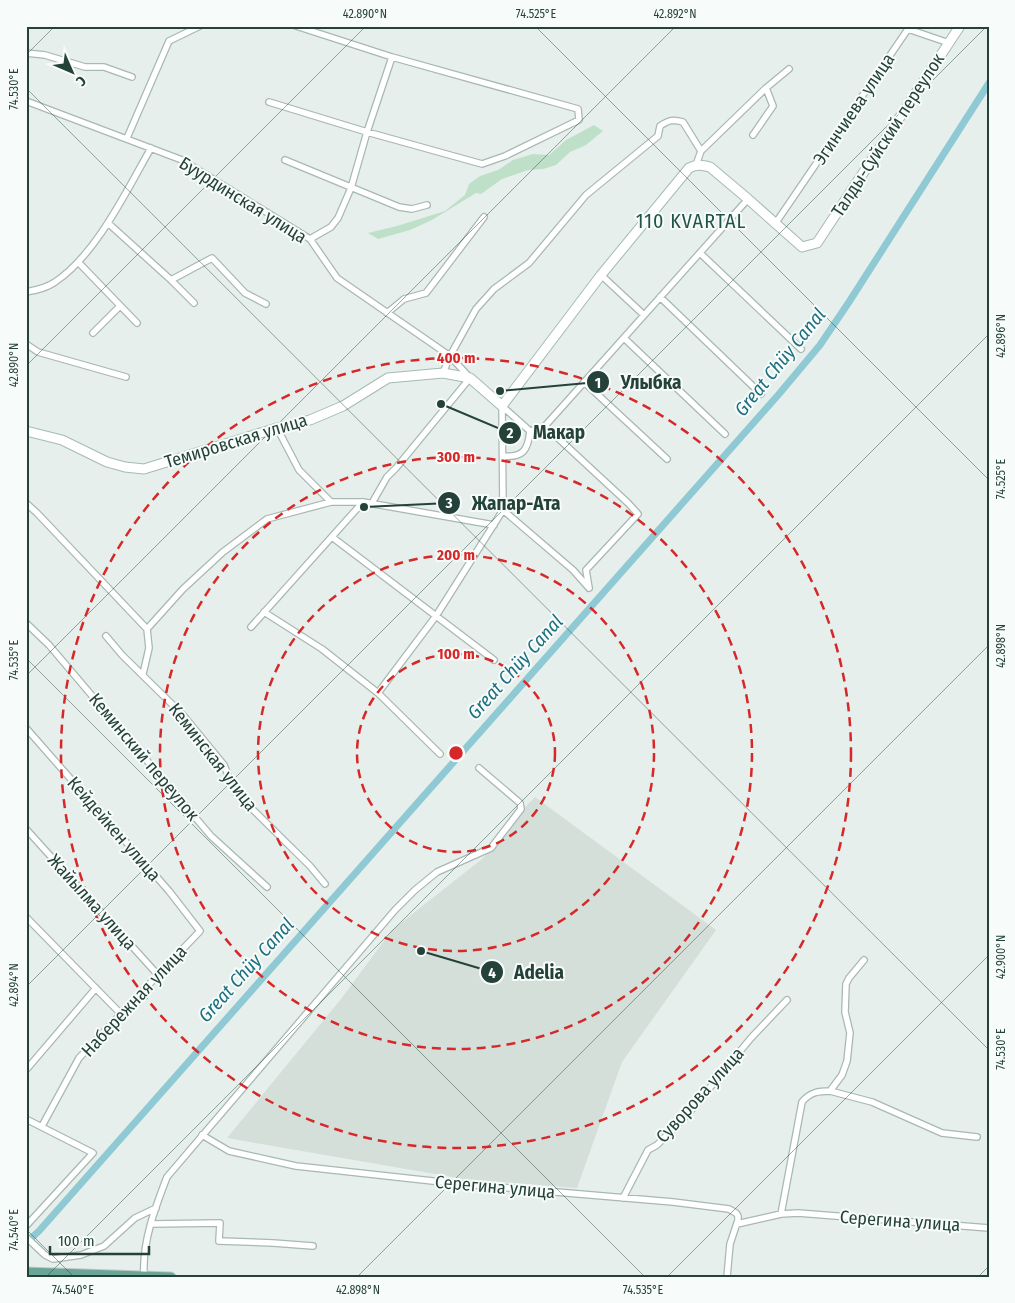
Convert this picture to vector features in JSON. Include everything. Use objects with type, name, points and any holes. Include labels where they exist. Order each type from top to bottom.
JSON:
[{"type":"main road","points":[[30,1273],[171,1277]]},
{"type":"street","points":[[128,138],[170,41],[200,26]]},
{"type":"street","points":[[270,102],[367,132],[482,164],[505,156],[579,120],[578,108],[392,57],[296,26]]},
{"type":"street","name":"Талды-Суйский переулок","points":[[776,224],[802,247],[817,243],[960,26]]},
{"type":"street","name":"Эгинчиева улица","points":[[776,224],[908,29],[949,43]]},
{"type":"street","points":[[26,53],[44,55],[85,67],[104,67],[132,77]]},
{"type":"street","points":[[310,238],[331,227],[338,218],[352,188],[367,132],[392,57]]},
{"type":"street","points":[[696,165],[701,151],[766,88],[789,69]]},
{"type":"street","points":[[753,135],[773,106],[766,88]]},
{"type":"street","name":"Буурдинская улица","points":[[26,101],[182,160],[310,238],[337,278],[450,356],[470,378],[530,431]]},
{"type":"street","points":[[443,374],[450,356],[476,309],[494,289],[529,263],[586,195],[658,136],[660,126],[674,119],[683,122],[701,151]]},
{"type":"street","points":[[26,292],[54,283],[78,263],[108,223],[151,148]]},
{"type":"street","points":[[285,160],[399,207],[412,208],[427,205]]},
{"type":"street","points":[[378,693],[436,616],[503,510],[502,406],[601,275],[690,168],[696,165],[703,165],[710,168],[776,224]]},
{"type":"street","points":[[502,456],[512,457],[523,451],[529,444],[530,431],[545,426],[748,199]]},
{"type":"street","points":[[386,312],[404,299],[426,293],[484,217]]},
{"type":"street","points":[[108,223],[194,303]]},
{"type":"street","points":[[700,253],[801,349]]},
{"type":"street","points":[[171,280],[212,258],[245,293],[266,304]]},
{"type":"street","points":[[78,263],[137,323]]},
{"type":"street","points":[[601,275],[644,315]]},
{"type":"street","points":[[660,297],[761,394]]},
{"type":"street","points":[[93,333],[120,306]]},
{"type":"street","points":[[624,338],[725,434]]},
{"type":"street","points":[[26,344],[38,352],[126,377]]},
{"type":"street","name":"Темировская улица","points":[[26,432],[62,440],[107,462],[144,470],[276,428],[310,420],[334,409],[388,378],[443,374],[470,378]]},
{"type":"street","points":[[372,504],[386,477],[396,468],[470,378]]},
{"type":"street","points":[[584,382],[667,459]]},
{"type":"street","points":[[503,510],[573,570],[589,588],[586,570],[638,514],[545,426]]},
{"type":"street","points":[[276,428],[299,470],[331,502]]},
{"type":"street","points":[[147,628],[223,552],[267,519],[331,502],[363,502],[494,525]]},
{"type":"street","points":[[251,627],[363,502]]},
{"type":"street","points":[[26,503],[38,513],[147,628],[149,648],[143,674]]},
{"type":"street","points":[[332,537],[494,660]]},
{"type":"street","points":[[264,612],[322,649],[378,693],[440,754]]},
{"type":"street","name":"Кеминский переулок","points":[[26,622],[49,645],[212,836],[267,888]]},
{"type":"street","name":"Кеминская улица","points":[[106,636],[122,655],[183,715],[224,765],[236,792],[310,866],[324,884]]},
{"type":"street","name":"Кейдейкен улица","points":[[26,728],[169,891],[200,931]]},
{"type":"street","points":[[144,1276],[143,1263],[151,1224],[167,1177],[395,910],[415,890],[438,872],[491,848],[521,809],[520,803],[479,768]]},
{"type":"street","name":"Жайылма улица","points":[[26,829],[158,975]]},
{"type":"street","points":[[26,917],[121,1014]]},
{"type":"street","name":"Набережная улица","points":[[42,1126],[79,1058],[200,931]]},
{"type":"street","points":[[830,1091],[842,1075],[847,1061],[850,1034],[844,1012],[846,984],[864,960]]},
{"type":"street","name":"Набережная улица","points":[[26,1070],[96,988]]},
{"type":"street","name":"Суворова улица","points":[[623,1198],[648,1150],[657,1145],[688,1114],[751,1038],[787,1000]]},
{"type":"street","points":[[781,1214],[802,1102],[810,1093],[830,1091],[872,1102],[942,1132],[977,1137]]},
{"type":"street","points":[[26,1119],[93,1153],[26,1226]]},
{"type":"street","name":"Серегина улица","points":[[202,1135],[229,1152],[296,1166],[451,1183],[673,1202],[729,1209],[738,1216],[737,1224],[781,1214],[798,1213],[989,1228]]},
{"type":"street","points":[[26,1237],[45,1255],[53,1259],[81,1255],[104,1246],[135,1218],[156,1208]]},
{"type":"street","points":[[151,1224],[220,1223],[219,1241],[273,1242],[312,1246]]},
{"type":"street","points":[[727,1277],[730,1244],[737,1224]]},
{"type":"shaded area","points":[[535,797],[716,930],[622,1062],[577,1188],[464,1179],[227,1138],[341,999],[392,930],[482,859],[497,843],[521,811]]},
{"type":"green space","points":[[594,125],[603,131],[586,145],[570,152],[556,165],[543,169],[528,170],[502,179],[481,194],[476,193],[432,220],[410,230],[378,239],[368,233],[445,211],[465,195],[469,184],[480,176],[498,170],[513,160],[533,154],[549,155],[566,140]]},
{"type":"waterway","name":"Great Chüy Canal","points":[[26,1243],[39,1231],[779,394],[820,345],[989,83]]},
{"type":"place","name":"Улыбка","points":[[500,391]]},
{"type":"place","name":"Макар","points":[[441,404]]},
{"type":"place","name":"Жапар-Ата","points":[[364,507]]},
{"type":"place","name":"Adelia","points":[[421,951]]},
{"type":"district","name":"110 KVARTAL","points":[[691,221]]}]
